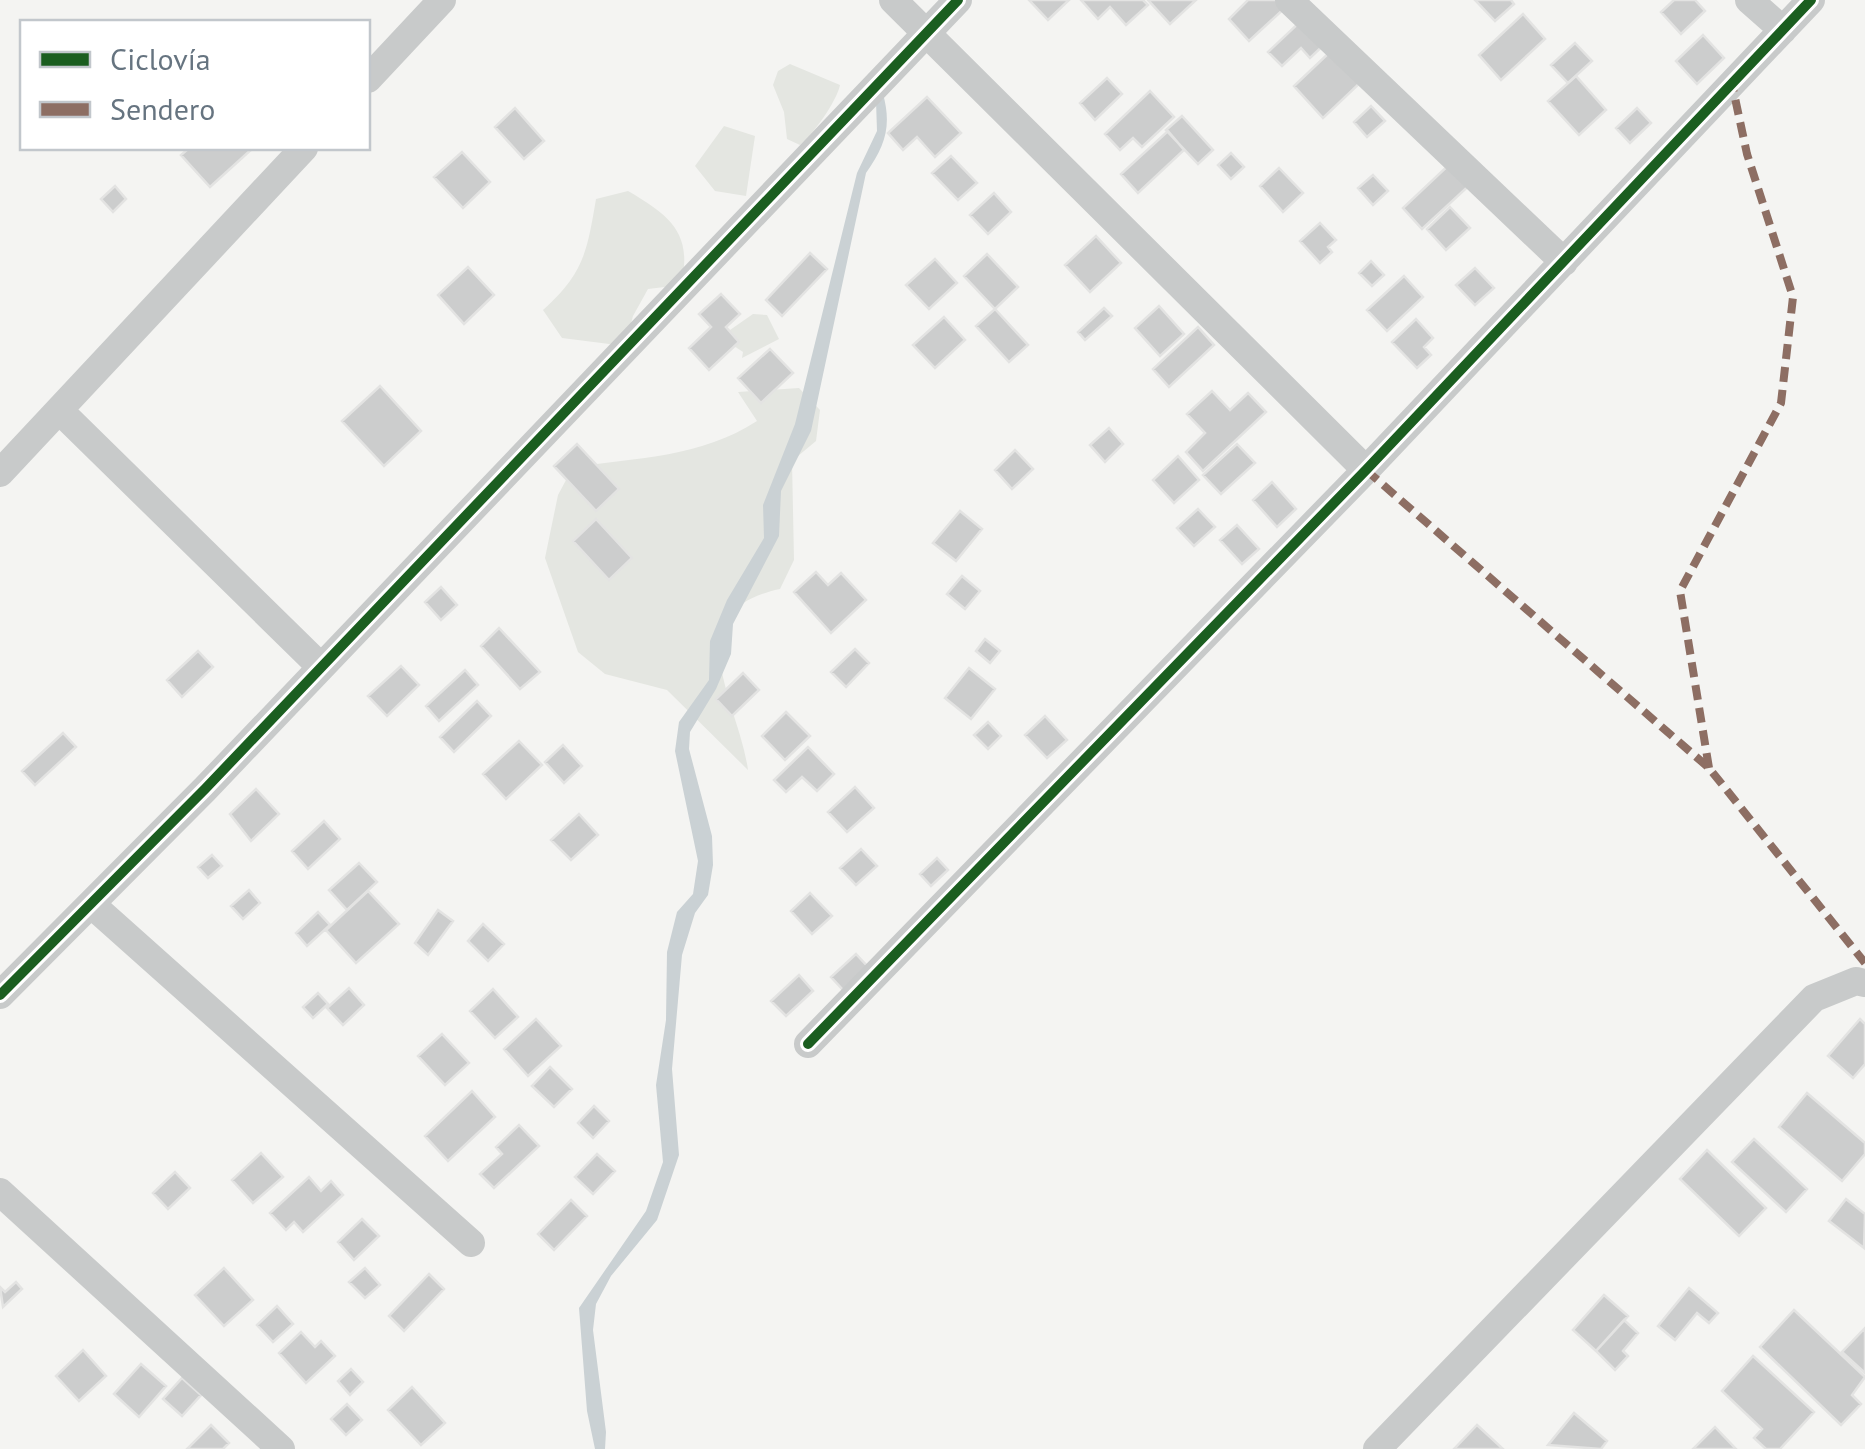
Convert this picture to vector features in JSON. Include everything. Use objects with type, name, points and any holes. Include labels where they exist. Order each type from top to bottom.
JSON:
[{"type":"street","points":[[370,78],[442,0]]},
{"type":"street","points":[[893,0],[1366,470]]},
{"type":"street","points":[[0,994],[322,668],[958,0]]},
{"type":"street","points":[[1288,0],[1564,262]]},
{"type":"street","points":[[1749,0],[1783,30]]},
{"type":"street","points":[[808,1044],[1366,470],[1811,0]]},
{"type":"street","points":[[0,473],[302,150]]},
{"type":"street","points":[[59,410],[322,668]]},
{"type":"street","points":[[91,904],[471,1243]]},
{"type":"street","points":[[1377,1449],[1814,998],[1856,981],[1865,983]]},
{"type":"street","points":[[0,1192],[281,1449]]},
{"type":"shaded area","points":[[790,64],[840,85],[823,118],[800,145],[787,139],[784,112],[773,85],[778,71]]},
{"type":"shaded area","points":[[883,94],[885,135],[866,173],[811,431],[781,491],[779,536],[733,624],[731,654],[716,689],[690,732],[689,749],[712,836],[713,865],[708,895],[695,913],[682,955],[672,1069],[679,1155],[657,1220],[611,1276],[596,1304],[593,1330],[606,1432],[605,1449],[595,1449],[587,1411],[579,1308],[646,1211],[663,1162],[656,1085],[666,1020],[667,952],[677,912],[693,894],[698,861],[675,751],[679,722],[709,680],[710,641],[727,600],[764,538],[763,505],[795,424],[857,173],[877,131],[876,101]]},
{"type":"shaded area","points":[[724,126],[755,136],[746,196],[715,191],[695,166]]},
{"type":"shaded area","points":[[628,191],[656,209],[675,228],[684,252],[681,285],[648,289],[633,316],[625,346],[562,338],[543,310],[557,297],[582,260],[596,199]]},
{"type":"shaded area","points":[[753,314],[767,315],[779,339],[742,358],[743,352],[731,344],[730,330]]},
{"type":"shaded area","points":[[799,388],[820,410],[816,441],[792,461],[794,560],[780,589],[748,601],[729,617],[720,638],[720,663],[748,770],[667,690],[605,674],[578,652],[545,558],[558,495],[573,467],[668,454],[714,442],[757,421],[738,392]]},
{"type":"building","points":[[1029,0],[1069,0],[1048,20]]},
{"type":"building","points":[[1081,0],[1143,0],[1148,5],[1126,25],[1110,7],[1098,19]]},
{"type":"building","points":[[1148,0],[1196,0],[1170,24]]},
{"type":"building","points":[[1248,0],[1284,0],[1288,5],[1249,41],[1229,19]]},
{"type":"building","points":[[1475,0],[1511,0],[1514,4],[1495,21]]},
{"type":"building","points":[[1674,0],[1695,0],[1705,11],[1681,34],[1661,12]]},
{"type":"building","points":[[1523,14],[1545,39],[1501,80],[1479,55]]},
{"type":"building","points":[[1304,18],[1326,43],[1310,58],[1301,48],[1282,66],[1268,52]]},
{"type":"building","points":[[1703,35],[1724,58],[1697,84],[1676,61]]},
{"type":"building","points":[[1575,43],[1592,61],[1568,83],[1551,65]]},
{"type":"building","points":[[1332,50],[1361,82],[1323,118],[1294,86]]},
{"type":"building","points":[[1576,76],[1606,110],[1579,135],[1548,101]]},
{"type":"building","points":[[1107,78],[1122,94],[1095,120],[1080,103]]},
{"type":"building","points":[[1150,91],[1174,117],[1142,147],[1133,138],[1120,150],[1105,134]]},
{"type":"building","points":[[927,97],[961,133],[935,157],[917,137],[903,150],[888,133]]},
{"type":"building","points":[[1371,106],[1385,121],[1367,137],[1354,122]]},
{"type":"building","points":[[515,108],[544,141],[524,159],[495,127]]},
{"type":"building","points":[[1637,108],[1651,123],[1630,143],[1616,128]]},
{"type":"building","points":[[1182,116],[1213,150],[1198,164],[1166,130]]},
{"type":"building","points":[[1168,131],[1184,150],[1138,193],[1121,174]]},
{"type":"building","points":[[187,150],[251,150],[210,187],[181,155]]},
{"type":"building","points":[[462,152],[490,182],[463,208],[434,177]]},
{"type":"building","points":[[1231,153],[1244,167],[1231,179],[1218,165]]},
{"type":"building","points":[[951,156],[977,183],[958,200],[932,173]]},
{"type":"building","points":[[1454,160],[1474,181],[1422,229],[1403,208]]},
{"type":"building","points":[[1279,168],[1303,193],[1283,212],[1260,186]]},
{"type":"building","points":[[1373,175],[1388,191],[1373,205],[1358,188]]},
{"type":"building","points":[[115,186],[126,199],[113,212],[101,199]]},
{"type":"building","points":[[994,193],[1011,212],[988,234],[970,215]]},
{"type":"building","points":[[1450,207],[1470,228],[1446,250],[1427,229]]},
{"type":"building","points":[[1320,223],[1336,240],[1328,247],[1332,252],[1320,263],[1300,241]]},
{"type":"building","points":[[1096,236],[1121,263],[1090,292],[1065,265]]},
{"type":"building","points":[[810,253],[827,269],[782,316],[766,300]]},
{"type":"building","points":[[987,254],[1018,287],[995,309],[964,276]]},
{"type":"building","points":[[935,259],[957,283],[929,309],[906,285]]},
{"type":"building","points":[[1371,261],[1384,275],[1372,286],[1359,273]]},
{"type":"building","points":[[468,267],[494,295],[464,324],[438,295]]},
{"type":"building","points":[[1475,268],[1494,288],[1475,305],[1456,285]]},
{"type":"building","points":[[1404,276],[1423,297],[1387,331],[1367,310]]},
{"type":"building","points":[[721,294],[740,314],[726,327],[739,342],[709,370],[689,348],[711,327],[699,314]]},
{"type":"building","points":[[1159,306],[1184,334],[1160,356],[1135,328]]},
{"type":"building","points":[[1104,308],[1112,316],[1085,340],[1078,332]]},
{"type":"building","points":[[995,309],[1028,345],[1009,362],[976,326]]},
{"type":"building","points":[[944,317],[965,340],[935,368],[913,345]]},
{"type":"building","points":[[1416,319],[1433,338],[1424,347],[1431,355],[1417,368],[1392,342]]},
{"type":"building","points":[[1198,327],[1214,345],[1169,387],[1153,369]]},
{"type":"building","points":[[770,349],[793,373],[761,403],[738,378]]},
{"type":"building","points":[[380,386],[421,431],[384,466],[342,421]]},
{"type":"building","points":[[1212,391],[1230,410],[1248,393],[1266,412],[1203,471],[1186,452],[1205,433],[1187,414]]},
{"type":"building","points":[[1109,428],[1123,444],[1105,462],[1090,445]]},
{"type":"building","points":[[577,444],[619,489],[596,511],[554,466]]},
{"type":"building","points":[[1237,444],[1255,463],[1221,494],[1203,475]]},
{"type":"building","points":[[1015,450],[1033,469],[1012,489],[995,470]]},
{"type":"building","points":[[1178,456],[1199,480],[1174,503],[1153,480]]},
{"type":"building","points":[[1272,482],[1296,509],[1277,527],[1253,500]]},
{"type":"building","points":[[1198,509],[1215,527],[1194,546],[1177,528]]},
{"type":"building","points":[[960,511],[982,529],[956,561],[933,543]]},
{"type":"building","points":[[596,519],[632,558],[609,580],[573,541]]},
{"type":"building","points":[[1237,525],[1259,549],[1242,564],[1220,540]]},
{"type":"building","points":[[816,572],[828,585],[841,573],[866,600],[831,633],[794,592]]},
{"type":"building","points":[[962,576],[980,591],[965,609],[947,594]]},
{"type":"building","points":[[441,587],[457,605],[441,620],[425,602]]},
{"type":"building","points":[[499,628],[540,672],[520,689],[481,646]]},
{"type":"building","points":[[985,639],[1000,651],[990,663],[976,651]]},
{"type":"building","points":[[855,649],[869,663],[846,687],[831,672]]},
{"type":"building","points":[[198,651],[213,667],[182,697],[167,680]]},
{"type":"building","points":[[401,666],[419,685],[387,716],[368,696]]},
{"type":"building","points":[[969,668],[995,689],[971,719],[945,698]]},
{"type":"building","points":[[465,670],[478,685],[439,721],[426,706]]},
{"type":"building","points":[[743,673],[759,690],[732,716],[716,699]]},
{"type":"building","points":[[477,701],[491,716],[454,752],[440,737]]},
{"type":"building","points":[[786,712],[810,736],[785,760],[762,736]]},
{"type":"building","points":[[1045,716],[1067,740],[1047,758],[1025,735]]},
{"type":"building","points":[[988,722],[1001,736],[988,749],[974,735]]},
{"type":"building","points":[[63,733],[76,747],[35,785],[22,771]]},
{"type":"building","points":[[519,741],[542,765],[506,799],[483,774]]},
{"type":"building","points":[[563,745],[582,766],[564,783],[545,762]]},
{"type":"building","points":[[808,747],[834,774],[817,791],[802,777],[786,792],[774,780]]},
{"type":"building","points":[[855,787],[874,808],[847,832],[828,812]]},
{"type":"building","points":[[256,789],[279,814],[251,841],[230,814]]},
{"type":"building","points":[[579,814],[598,835],[571,860],[551,840]]},
{"type":"building","points":[[324,821],[340,839],[308,869],[292,851]]},
{"type":"building","points":[[861,849],[877,866],[856,885],[840,868]]},
{"type":"building","points":[[212,855],[222,866],[208,878],[198,867]]},
{"type":"building","points":[[937,858],[948,870],[931,886],[920,874]]},
{"type":"building","points":[[359,863],[377,882],[347,910],[329,890]]},
{"type":"building","points":[[249,890],[260,903],[243,919],[231,906]]},
{"type":"building","points":[[368,891],[399,924],[356,963],[326,930]]},
{"type":"building","points":[[810,893],[832,916],[812,934],[791,911]]},
{"type":"building","points":[[438,910],[453,921],[428,955],[415,943]]},
{"type":"building","points":[[318,912],[330,925],[307,946],[296,933]]},
{"type":"building","points":[[483,924],[504,944],[488,961],[468,941]]},
{"type":"building","points":[[856,954],[869,968],[844,991],[831,977]]},
{"type":"building","points":[[799,975],[813,991],[786,1016],[771,1001]]},
{"type":"building","points":[[349,988],[364,1005],[343,1025],[327,1008]]},
{"type":"building","points":[[493,989],[518,1017],[495,1038],[470,1011]]},
{"type":"building","points":[[318,993],[328,1004],[313,1018],[303,1007]]},
{"type":"building","points":[[536,1019],[561,1046],[528,1076],[504,1049]]},
{"type":"building","points":[[1860,1019],[1865,1024],[1865,1064],[1853,1078],[1828,1056]]},
{"type":"building","points":[[442,1034],[469,1063],[445,1085],[418,1056]]},
{"type":"building","points":[[550,1067],[572,1089],[554,1107],[532,1086]]},
{"type":"building","points":[[472,1091],[495,1117],[448,1161],[425,1136]]},
{"type":"building","points":[[1807,1093],[1865,1143],[1865,1154],[1842,1181],[1779,1127]]},
{"type":"building","points":[[594,1106],[609,1121],[593,1138],[578,1123]]},
{"type":"building","points":[[519,1125],[539,1146],[494,1188],[480,1174],[502,1154],[496,1147]]},
{"type":"building","points":[[1754,1139],[1807,1189],[1786,1212],[1732,1162]]},
{"type":"building","points":[[1707,1150],[1766,1208],[1739,1236],[1680,1179]]},
{"type":"building","points":[[261,1153],[283,1177],[253,1203],[232,1180]]},
{"type":"building","points":[[597,1154],[615,1171],[593,1194],[575,1177]]},
{"type":"building","points":[[175,1172],[190,1188],[168,1209],[153,1193]]},
{"type":"building","points":[[309,1177],[321,1191],[331,1181],[343,1195],[303,1232],[294,1222],[286,1230],[270,1213]]},
{"type":"building","points":[[1846,1199],[1865,1214],[1864,1248],[1829,1221]]},
{"type":"building","points":[[571,1200],[587,1216],[554,1250],[538,1234]]},
{"type":"building","points":[[362,1219],[379,1236],[354,1260],[338,1242]]},
{"type":"building","points":[[224,1268],[253,1300],[224,1326],[195,1295]]},
{"type":"building","points":[[365,1268],[380,1285],[365,1298],[349,1282]]},
{"type":"building","points":[[429,1274],[444,1289],[404,1331],[389,1316]]},
{"type":"building","points":[[16,1282],[22,1289],[3,1307],[0,1287],[5,1292]]},
{"type":"building","points":[[1689,1288],[1718,1313],[1709,1323],[1697,1313],[1675,1340],[1658,1326]]},
{"type":"building","points":[[1604,1295],[1628,1316],[1596,1351],[1573,1330]]},
{"type":"building","points":[[277,1306],[293,1324],[273,1342],[257,1325]]},
{"type":"building","points":[[1794,1310],[1865,1377],[1852,1395],[1861,1404],[1841,1425],[1760,1347]]},
{"type":"building","points":[[1624,1320],[1638,1333],[1623,1351],[1628,1356],[1615,1370],[1596,1351]]},
{"type":"building","points":[[1865,1328],[1865,1373],[1842,1352]]},
{"type":"building","points":[[301,1332],[315,1347],[321,1341],[335,1356],[306,1383],[279,1353]]},
{"type":"building","points":[[83,1350],[106,1376],[79,1401],[56,1376]]},
{"type":"building","points":[[1753,1356],[1814,1412],[1780,1449],[1766,1449],[1754,1438],[1762,1429],[1722,1391]]},
{"type":"building","points":[[141,1364],[166,1386],[139,1417],[114,1394]]},
{"type":"building","points":[[351,1369],[363,1382],[350,1395],[338,1381]]},
{"type":"building","points":[[182,1378],[201,1395],[182,1416],[163,1399]]},
{"type":"building","points":[[412,1387],[445,1423],[421,1445],[388,1410]]},
{"type":"building","points":[[347,1404],[362,1420],[346,1435],[331,1419]]},
{"type":"building","points":[[1574,1413],[1607,1441],[1601,1449],[1548,1445]]},
{"type":"building","points":[[211,1425],[229,1443],[223,1449],[187,1449]]},
{"type":"building","points":[[1477,1425],[1503,1449],[1454,1449]]},
{"type":"building","points":[[1715,1427],[1736,1449],[1693,1449]]},
{"type":"marked path","points":[[1709,768],[1680,591],[1781,403],[1793,297],[1747,154],[1732,84]]},
{"type":"marked path","points":[[1366,470],[1709,768],[1865,963]]},
{"type":"cycle path","points":[[0,995],[205,789],[958,0]]},
{"type":"cycle path","points":[[808,1044],[1366,470],[1811,0]]}]
